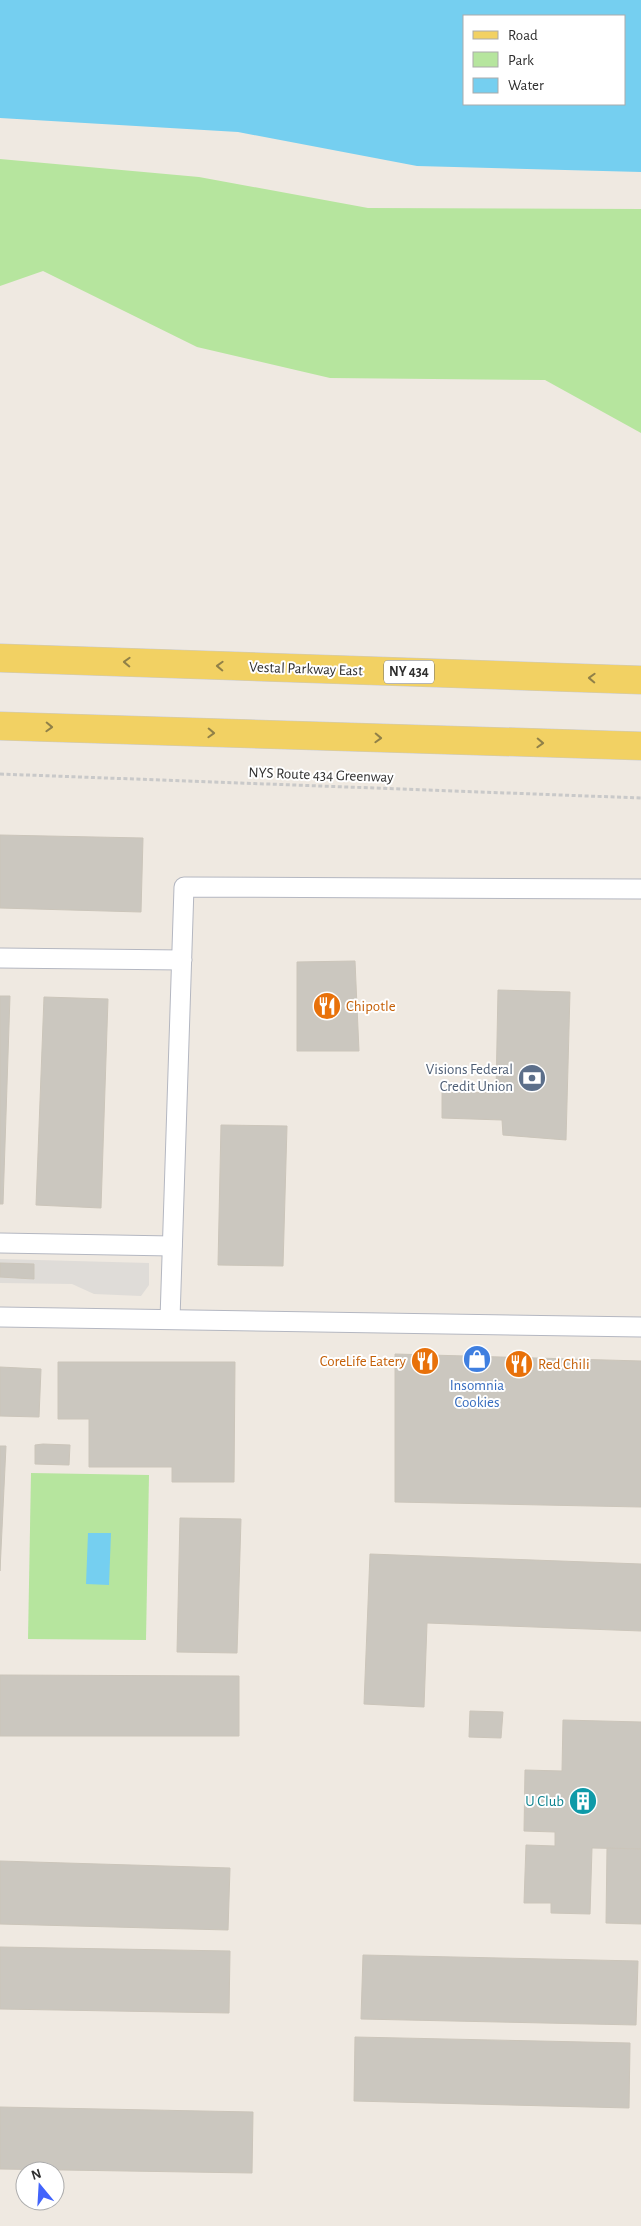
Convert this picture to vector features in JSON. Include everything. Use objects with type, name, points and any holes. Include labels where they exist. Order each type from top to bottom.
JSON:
[{"type":"main road","name":"Vestal Parkway East","points":[[0,658],[641,680]]},
{"type":"main road","points":[[0,726],[641,746]]},
{"type":"lane","points":[[170,1319],[184,887],[641,889]]},
{"type":"lane","points":[[0,958],[182,960]]},
{"type":"lane","points":[[0,1243],[172,1246]]},
{"type":"lane","points":[[0,1317],[641,1327]]},
{"type":"path","name":"NYS Route 434 Greenway","points":[[0,774],[641,798]]},
{"type":"green space","points":[[0,159],[199,177],[368,208],[641,209],[641,433],[545,380],[330,378],[197,347],[43,271],[0,286]]},
{"type":"green space","points":[[31,1473],[149,1475],[146,1640],[28,1639]]},
{"type":"shaded area","points":[[0,1259],[149,1263],[149,1285],[141,1296],[94,1294],[72,1284],[0,1283]]},
{"type":"water","points":[[0,0],[641,0],[641,172],[417,166],[238,132],[0,118]]},
{"type":"water","points":[[88,1533],[111,1533],[109,1585],[86,1584]]},
{"type":"building","points":[[0,835],[143,838],[141,912],[0,908]]},
{"type":"building","name":"Chipotle","points":[[355,961],[359,1051],[297,1051],[297,962]]},
{"type":"building","name":"Visions Federal Credit Union","points":[[498,990],[570,992],[566,1140],[503,1135],[502,1120],[442,1118],[442,1092],[496,1093]]},
{"type":"building","points":[[0,996],[10,996],[3,1204],[0,1204]]},
{"type":"building","points":[[44,997],[108,999],[101,1208],[36,1205]]},
{"type":"building","points":[[221,1125],[287,1126],[283,1266],[218,1265]]},
{"type":"building","points":[[0,1263],[34,1264],[34,1279],[0,1277]]},
{"type":"building","points":[[395,1354],[641,1361],[641,1507],[395,1502]]},
{"type":"building","points":[[58,1362],[235,1362],[234,1482],[172,1482],[172,1467],[89,1467],[89,1419],[58,1419]]},
{"type":"building","points":[[0,1367],[41,1369],[39,1417],[0,1416]]},
{"type":"building","points":[[35,1445],[70,1445],[69,1465],[35,1464]]},
{"type":"building","points":[[0,1446],[6,1446],[0,1571]]},
{"type":"building","points":[[180,1518],[241,1519],[237,1653],[177,1652]]},
{"type":"building","points":[[370,1554],[641,1564],[641,1631],[427,1623],[424,1707],[364,1704]]},
{"type":"building","points":[[0,1675],[239,1676],[239,1736],[0,1736]]},
{"type":"building","points":[[470,1711],[503,1712],[501,1738],[469,1737]]},
{"type":"building","name":"U Club","points":[[563,1720],[641,1722],[641,1849],[592,1848],[590,1914],[551,1913],[551,1903],[524,1903],[526,1845],[555,1846],[555,1832],[524,1831],[525,1770],[562,1771]]},
{"type":"building","points":[[607,1848],[641,1849],[641,1924],[606,1923]]},
{"type":"building","points":[[0,1861],[230,1868],[228,1930],[0,1924]]},
{"type":"building","points":[[0,1947],[230,1951],[229,2013],[0,2009]]},
{"type":"building","points":[[363,1955],[638,1961],[636,2025],[361,2019]]},
{"type":"building","points":[[355,2037],[630,2043],[629,2108],[354,2101]]},
{"type":"building","points":[[0,2107],[253,2112],[252,2173],[65,2170],[65,2161],[15,2161],[15,2169],[0,2169]]},
{"type":"place","name":"Chipotle","points":[[327,1006]]},
{"type":"place","name":"Visions Federal Credit Union","points":[[532,1078]]},
{"type":"place","name":"Insomnia Cookies","points":[[477,1359]]},
{"type":"place","name":"CoreLife Eatery","points":[[425,1361]]},
{"type":"place","name":"Red Chili","points":[[519,1364]]},
{"type":"place","name":"U Club","points":[[583,1801]]}]
